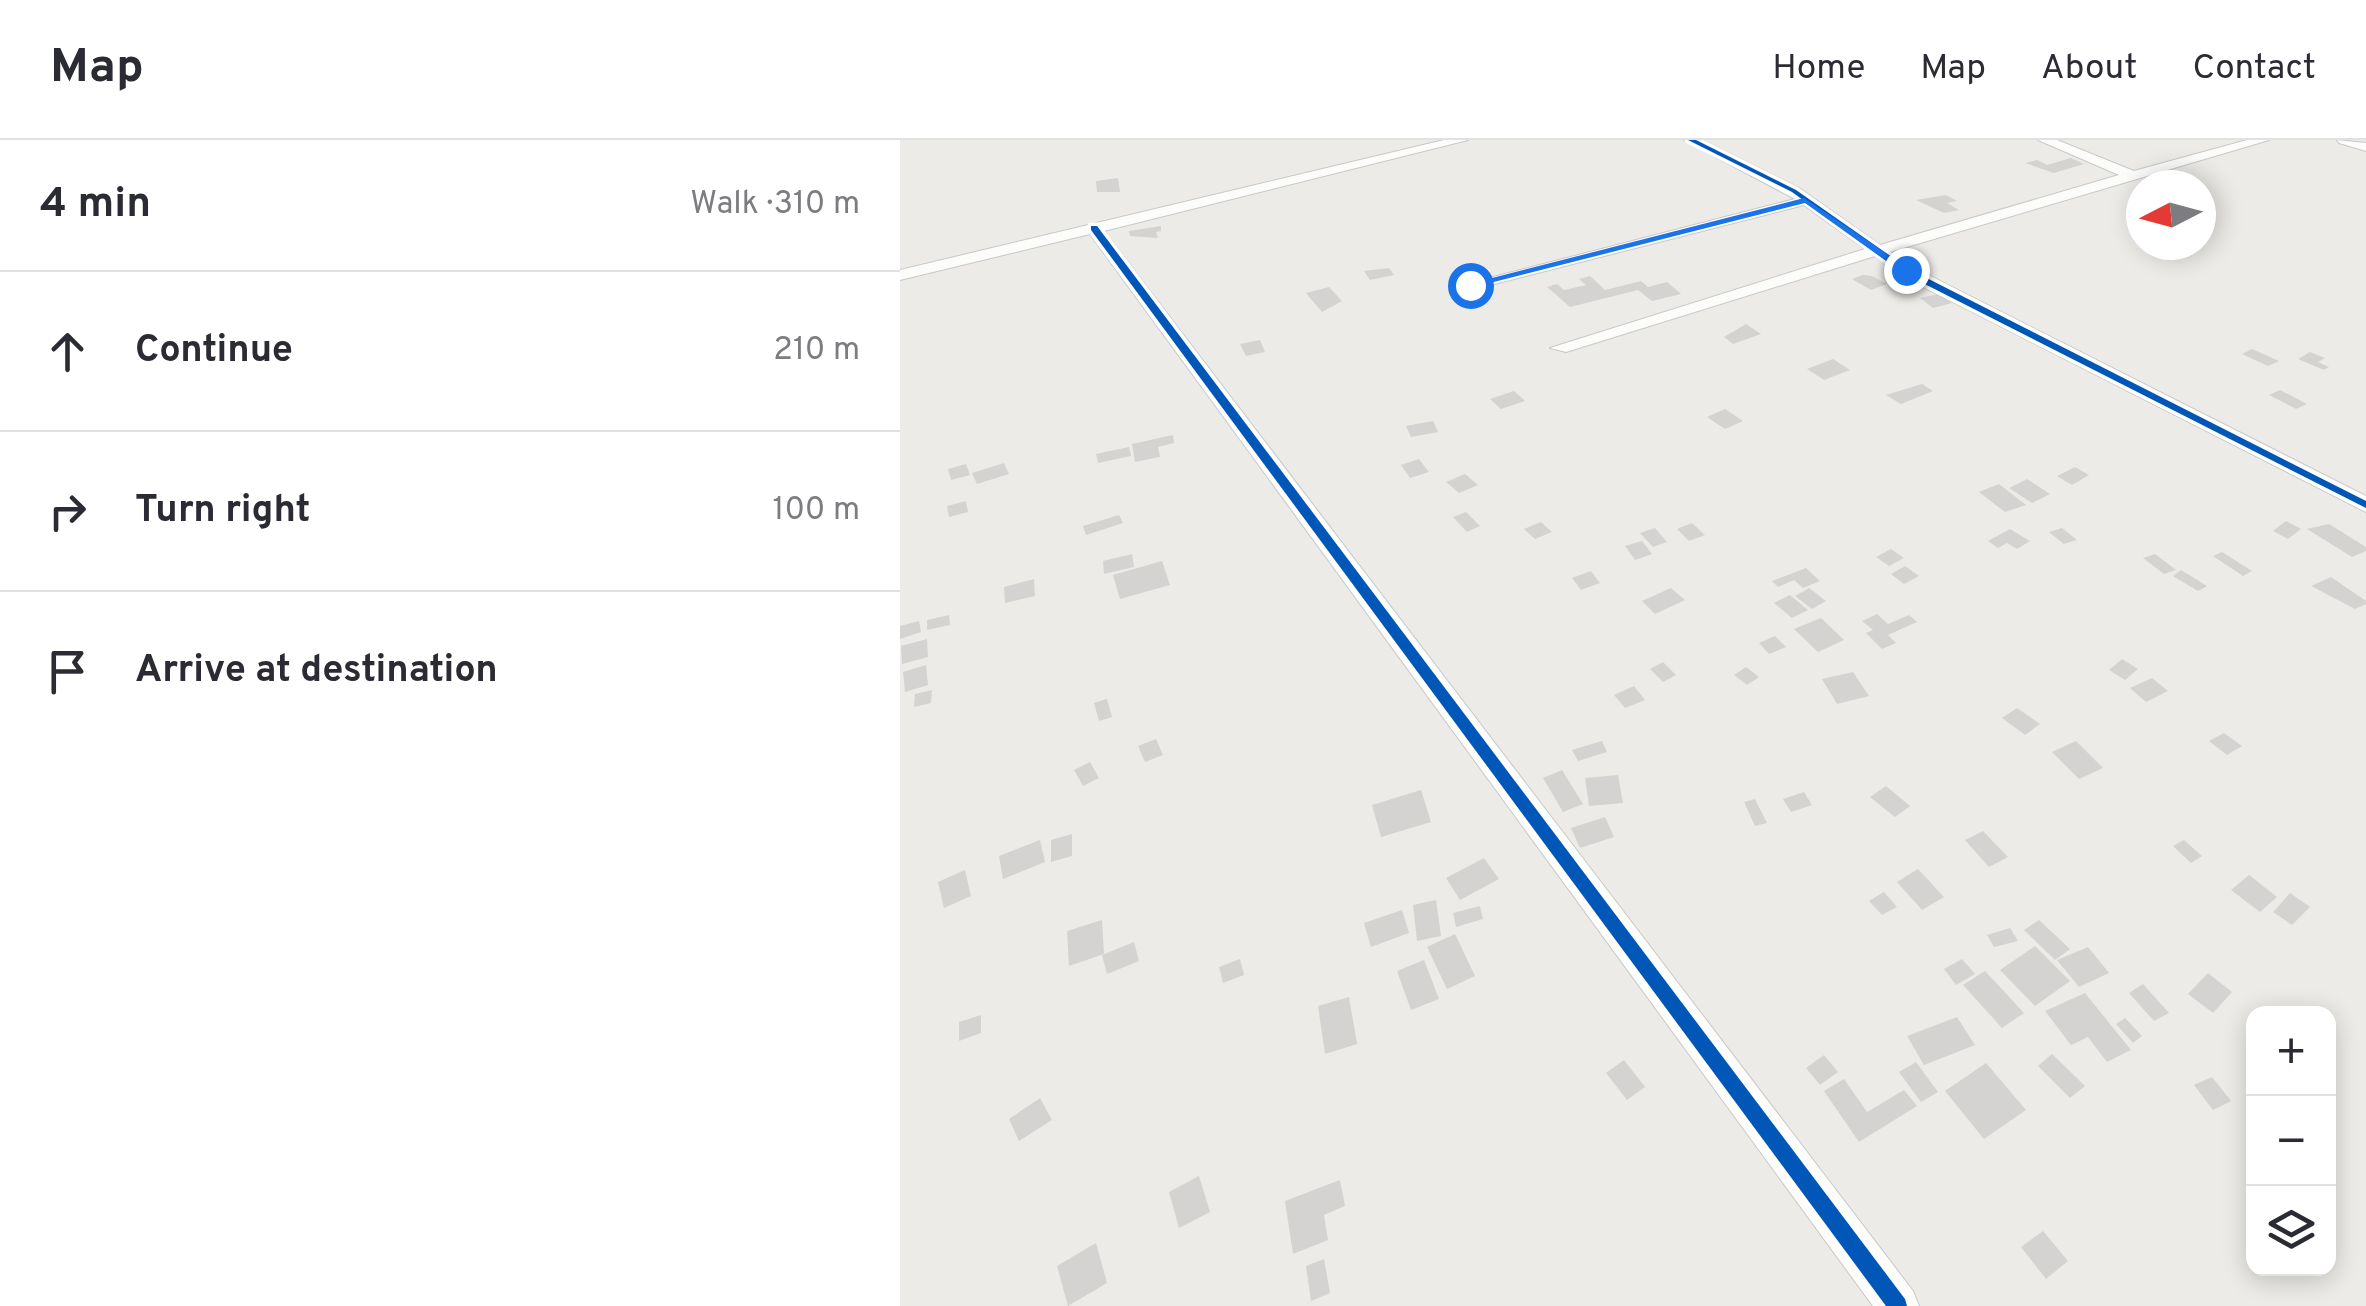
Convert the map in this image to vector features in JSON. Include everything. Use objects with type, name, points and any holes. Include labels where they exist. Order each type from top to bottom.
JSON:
[{"type":"street","points":[[900,275],[1461,140]]},
{"type":"street","points":[[1691,140],[1718,147],[1807,200],[1906,270],[2366,506]]},
{"type":"street","points":[[2046,140],[2126,173]]},
{"type":"street","points":[[2154,170],[2262,140]]},
{"type":"street","points":[[2344,140],[2366,147]]},
{"type":"street","points":[[1559,348],[2126,178]]},
{"type":"street","points":[[1470,285],[1807,200]]},
{"type":"street","points":[[1094,228],[1898,1306]]},
{"type":"building","points":[[2071,158],[2084,164],[2054,173],[2025,163],[2037,160],[2047,165]]},
{"type":"building","points":[[1118,178],[1120,192],[1097,192],[1096,181]]},
{"type":"building","points":[[1946,195],[1957,201],[1947,203],[1959,210],[1944,213],[1916,200]]},
{"type":"building","points":[[1161,226],[1161,231],[1156,232],[1158,238],[1130,236],[1129,231]]},
{"type":"building","points":[[1389,268],[1394,275],[1370,280],[1364,271]]},
{"type":"building","points":[[1863,275],[1887,284],[1871,290],[1852,279]]},
{"type":"building","points":[[1590,276],[1605,290],[1641,281],[1648,287],[1667,282],[1681,294],[1652,301],[1638,290],[1570,307],[1547,287],[1557,284],[1564,290],[1586,285],[1579,279]]},
{"type":"building","points":[[1329,287],[1342,301],[1322,312],[1306,293]]},
{"type":"building","points":[[1938,294],[1952,303],[1933,308],[1920,298]]},
{"type":"building","points":[[1746,324],[1761,334],[1733,344],[1724,337]]},
{"type":"building","points":[[1260,340],[1265,352],[1246,356],[1240,344]]},
{"type":"building","points":[[2252,349],[2279,361],[2268,366],[2242,354]]},
{"type":"building","points":[[2310,352],[2325,358],[2318,362],[2329,367],[2324,370],[2298,359]]},
{"type":"building","points":[[1833,359],[1850,370],[1824,380],[1807,369]]},
{"type":"building","points":[[1922,384],[1933,391],[1901,404],[1886,395]]},
{"type":"building","points":[[2280,390],[2307,404],[2296,409],[2269,395]]},
{"type":"building","points":[[1514,391],[1525,401],[1501,409],[1490,399]]},
{"type":"building","points":[[1725,409],[1743,421],[1725,429],[1707,417]]},
{"type":"building","points":[[1433,421],[1438,432],[1411,437],[1406,426]]},
{"type":"building","points":[[1173,435],[1174,443],[1158,447],[1160,457],[1135,462],[1132,444]]},
{"type":"building","points":[[1129,447],[1131,456],[1098,463],[1096,454]]},
{"type":"building","points":[[1419,459],[1429,472],[1410,478],[1401,465]]},
{"type":"building","points":[[1004,463],[1009,474],[977,484],[972,473]]},
{"type":"building","points":[[966,464],[970,475],[951,480],[948,469]]},
{"type":"building","points":[[2075,467],[2089,475],[2072,485],[2057,476]]},
{"type":"building","points":[[1465,474],[1478,485],[1459,493],[1446,482]]},
{"type":"building","points":[[2027,479],[2050,494],[2032,503],[2009,488]]},
{"type":"building","points":[[1999,484],[2026,505],[2005,512],[1979,492]]},
{"type":"building","points":[[966,501],[968,512],[949,517],[947,506]]},
{"type":"building","points":[[1466,512],[1480,526],[1467,532],[1453,517]]},
{"type":"building","points":[[1119,515],[1123,523],[1086,535],[1083,526]]},
{"type":"building","points":[[2286,521],[2301,529],[2288,539],[2273,531]]},
{"type":"building","points":[[1541,522],[1552,532],[1535,539],[1524,529]]},
{"type":"building","points":[[1692,523],[1705,535],[1689,541],[1677,529]]},
{"type":"building","points":[[2329,524],[2366,547],[2366,551],[2352,557],[2307,529]]},
{"type":"building","points":[[1655,528],[1667,542],[1653,547],[1640,533]]},
{"type":"building","points":[[2062,528],[2077,540],[2064,544],[2049,532]]},
{"type":"building","points":[[2010,529],[2030,541],[2017,549],[2007,543],[1998,548],[1988,541]]},
{"type":"building","points":[[1642,541],[1652,554],[1635,560],[1625,546]]},
{"type":"building","points":[[1891,549],[1904,558],[1889,566],[1876,557]]},
{"type":"building","points":[[2222,552],[2252,571],[2243,576],[2213,556]]},
{"type":"building","points":[[1132,554],[1134,567],[1104,574],[1103,561]]},
{"type":"building","points":[[2155,554],[2176,570],[2164,574],[2143,558]]},
{"type":"building","points":[[1162,561],[1170,585],[1120,599],[1113,575]]},
{"type":"building","points":[[1905,566],[1919,576],[1904,584],[1891,574]]},
{"type":"building","points":[[1806,568],[1820,581],[1803,588],[1794,580],[1778,587],[1772,581]]},
{"type":"building","points":[[2181,570],[2207,586],[2198,591],[2173,576]]},
{"type":"building","points":[[1591,571],[1600,583],[1581,590],[1572,578]]},
{"type":"building","points":[[2331,577],[2366,604],[2355,609],[2311,586]]},
{"type":"building","points":[[1034,579],[1035,596],[1005,603],[1004,587]]},
{"type":"building","points":[[1671,588],[1685,600],[1655,614],[1642,601]]},
{"type":"building","points":[[1809,588],[1826,601],[1812,609],[1795,596]]},
{"type":"building","points":[[1790,595],[1808,610],[1792,618],[1774,603]]},
{"type":"building","points":[[1877,614],[1888,624],[1909,615],[1917,622],[1888,635],[1896,643],[1882,649],[1866,633],[1873,630],[1862,621]]},
{"type":"building","points":[[949,615],[950,625],[927,630],[927,620]]},
{"type":"building","points":[[1821,618],[1844,640],[1818,652],[1794,629]]},
{"type":"building","points":[[919,621],[921,632],[900,639],[900,626]]},
{"type":"building","points":[[1775,636],[1786,647],[1769,654],[1759,643]]},
{"type":"building","points":[[927,639],[928,657],[902,664],[901,646]]},
{"type":"building","points":[[2122,659],[2138,669],[2125,680],[2109,670]]},
{"type":"building","points":[[1663,662],[1676,675],[1663,682],[1650,669]]},
{"type":"building","points":[[926,665],[928,685],[905,692],[903,672]]},
{"type":"building","points":[[1746,667],[1759,677],[1747,685],[1734,675]]},
{"type":"building","points":[[1853,672],[1869,696],[1837,704],[1822,679]]},
{"type":"building","points":[[2152,678],[2168,691],[2146,702],[2130,688]]},
{"type":"building","points":[[1634,686],[1645,700],[1625,708],[1614,695]]},
{"type":"building","points":[[932,690],[931,703],[914,707],[915,694]]},
{"type":"building","points":[[1107,699],[1112,717],[1099,721],[1094,703]]},
{"type":"building","points":[[2017,708],[2040,724],[2025,735],[2002,718]]},
{"type":"building","points":[[2224,733],[2242,746],[2227,755],[2209,741]]},
{"type":"building","points":[[1156,739],[1163,755],[1145,762],[1138,746]]},
{"type":"building","points":[[1602,741],[1607,752],[1578,761],[1572,750]]},
{"type":"building","points":[[2076,741],[2103,768],[2079,779],[2052,752]]},
{"type":"building","points":[[1090,762],[1099,778],[1083,786],[1074,770]]},
{"type":"building","points":[[1562,770],[1583,804],[1563,812],[1543,778]]},
{"type":"building","points":[[1618,775],[1623,803],[1589,806],[1585,778]]},
{"type":"building","points":[[1886,786],[1910,806],[1895,817],[1870,797]]},
{"type":"building","points":[[1421,790],[1431,822],[1381,837],[1372,805]]},
{"type":"building","points":[[1804,792],[1812,805],[1791,812],[1783,799]]},
{"type":"building","points":[[1755,799],[1767,823],[1755,826],[1744,802]]},
{"type":"building","points":[[1605,817],[1614,837],[1580,848],[1571,828]]},
{"type":"building","points":[[1983,831],[2008,857],[1989,867],[1965,840]]},
{"type":"building","points":[[1072,834],[1072,856],[1051,862],[1051,840]]},
{"type":"building","points":[[1040,840],[1045,862],[1003,879],[999,856]]},
{"type":"building","points":[[2184,840],[2202,856],[2191,863],[2173,846]]},
{"type":"building","points":[[1484,858],[1499,879],[1460,900],[1446,878]]},
{"type":"building","points":[[1918,869],[1944,897],[1922,910],[1897,882]]},
{"type":"building","points":[[965,870],[971,896],[944,908],[938,882]]},
{"type":"building","points":[[2249,875],[2277,897],[2260,912],[2231,890]]},
{"type":"building","points":[[1884,892],[1897,907],[1882,915],[1869,901]]},
{"type":"building","points":[[2290,893],[2310,907],[2292,925],[2273,912]]},
{"type":"building","points":[[1436,900],[1441,936],[1417,941],[1413,905]]},
{"type":"building","points":[[1480,906],[1483,919],[1456,927],[1453,913]]},
{"type":"building","points":[[1402,910],[1409,933],[1371,947],[1364,923]]},
{"type":"building","points":[[1102,920],[1104,954],[1069,966],[1067,931]]},
{"type":"building","points":[[2039,920],[2070,949],[2055,960],[2024,930]]},
{"type":"building","points":[[2010,928],[2018,941],[1994,947],[1987,935]]},
{"type":"building","points":[[1455,934],[1475,976],[1447,989],[1427,947]]},
{"type":"building","points":[[1134,942],[1139,961],[1107,974],[1102,955]]},
{"type":"building","points":[[2035,946],[2070,981],[2035,1006],[2000,970]]},
{"type":"building","points":[[2088,947],[2109,973],[2079,987],[2057,960]]},
{"type":"building","points":[[1240,959],[1244,975],[1223,983],[1219,967]]},
{"type":"building","points":[[1962,959],[1975,974],[1956,985],[1944,969]]},
{"type":"building","points":[[1424,960],[1439,999],[1411,1010],[1397,971]]},
{"type":"building","points":[[1985,971],[2024,1013],[2002,1028],[1963,985]]},
{"type":"building","points":[[2208,973],[2232,992],[2213,1013],[2188,994]]},
{"type":"building","points":[[2143,984],[2169,1013],[2154,1021],[2129,993]]},
{"type":"building","points":[[2085,993],[2131,1050],[2107,1062],[2088,1037],[2071,1045],[2045,1011]]},
{"type":"building","points":[[1349,997],[1357,1044],[1325,1054],[1318,1006]]},
{"type":"building","points":[[981,1015],[981,1033],[959,1041],[959,1022]]},
{"type":"building","points":[[1957,1017],[1975,1045],[1924,1065],[1907,1036]]},
{"type":"building","points":[[2125,1018],[2142,1036],[2133,1043],[2116,1024]]},
{"type":"building","points":[[2052,1054],[2085,1086],[2070,1098],[2038,1066]]},
{"type":"building","points":[[1824,1055],[1838,1072],[1820,1085],[1806,1068]]},
{"type":"building","points":[[1624,1060],[1645,1087],[1627,1100],[1606,1073]]},
{"type":"building","points":[[1916,1062],[1938,1092],[1921,1102],[1899,1072]]},
{"type":"building","points":[[1986,1063],[2026,1110],[1984,1139],[1945,1091]]},
{"type":"building","points":[[2212,1077],[2231,1101],[2213,1110],[2194,1085]]},
{"type":"building","points":[[1844,1079],[1867,1112],[1904,1090],[1917,1106],[1859,1142],[1824,1091]]},
{"type":"building","points":[[1040,1098],[1052,1120],[1019,1141],[1009,1119]]},
{"type":"building","points":[[1199,1176],[1210,1212],[1179,1228],[1169,1192]]},
{"type":"building","points":[[1340,1180],[1345,1206],[1324,1215],[1328,1240],[1293,1254],[1285,1201]]},
{"type":"building","points":[[2043,1231],[2068,1261],[2046,1279],[2021,1247]]},
{"type":"building","points":[[1096,1243],[1107,1283],[1068,1306],[1057,1266]]},
{"type":"building","points":[[1324,1259],[1330,1293],[1311,1301],[1306,1266]]},
{"type":"cycle path","points":[[1691,140],[1794,191],[1906,271],[2366,505]]},
{"type":"cycle path","points":[[1094,228],[1898,1306]]},
{"type":"route","points":[[1470,285],[1807,200],[1906,270]]}]
